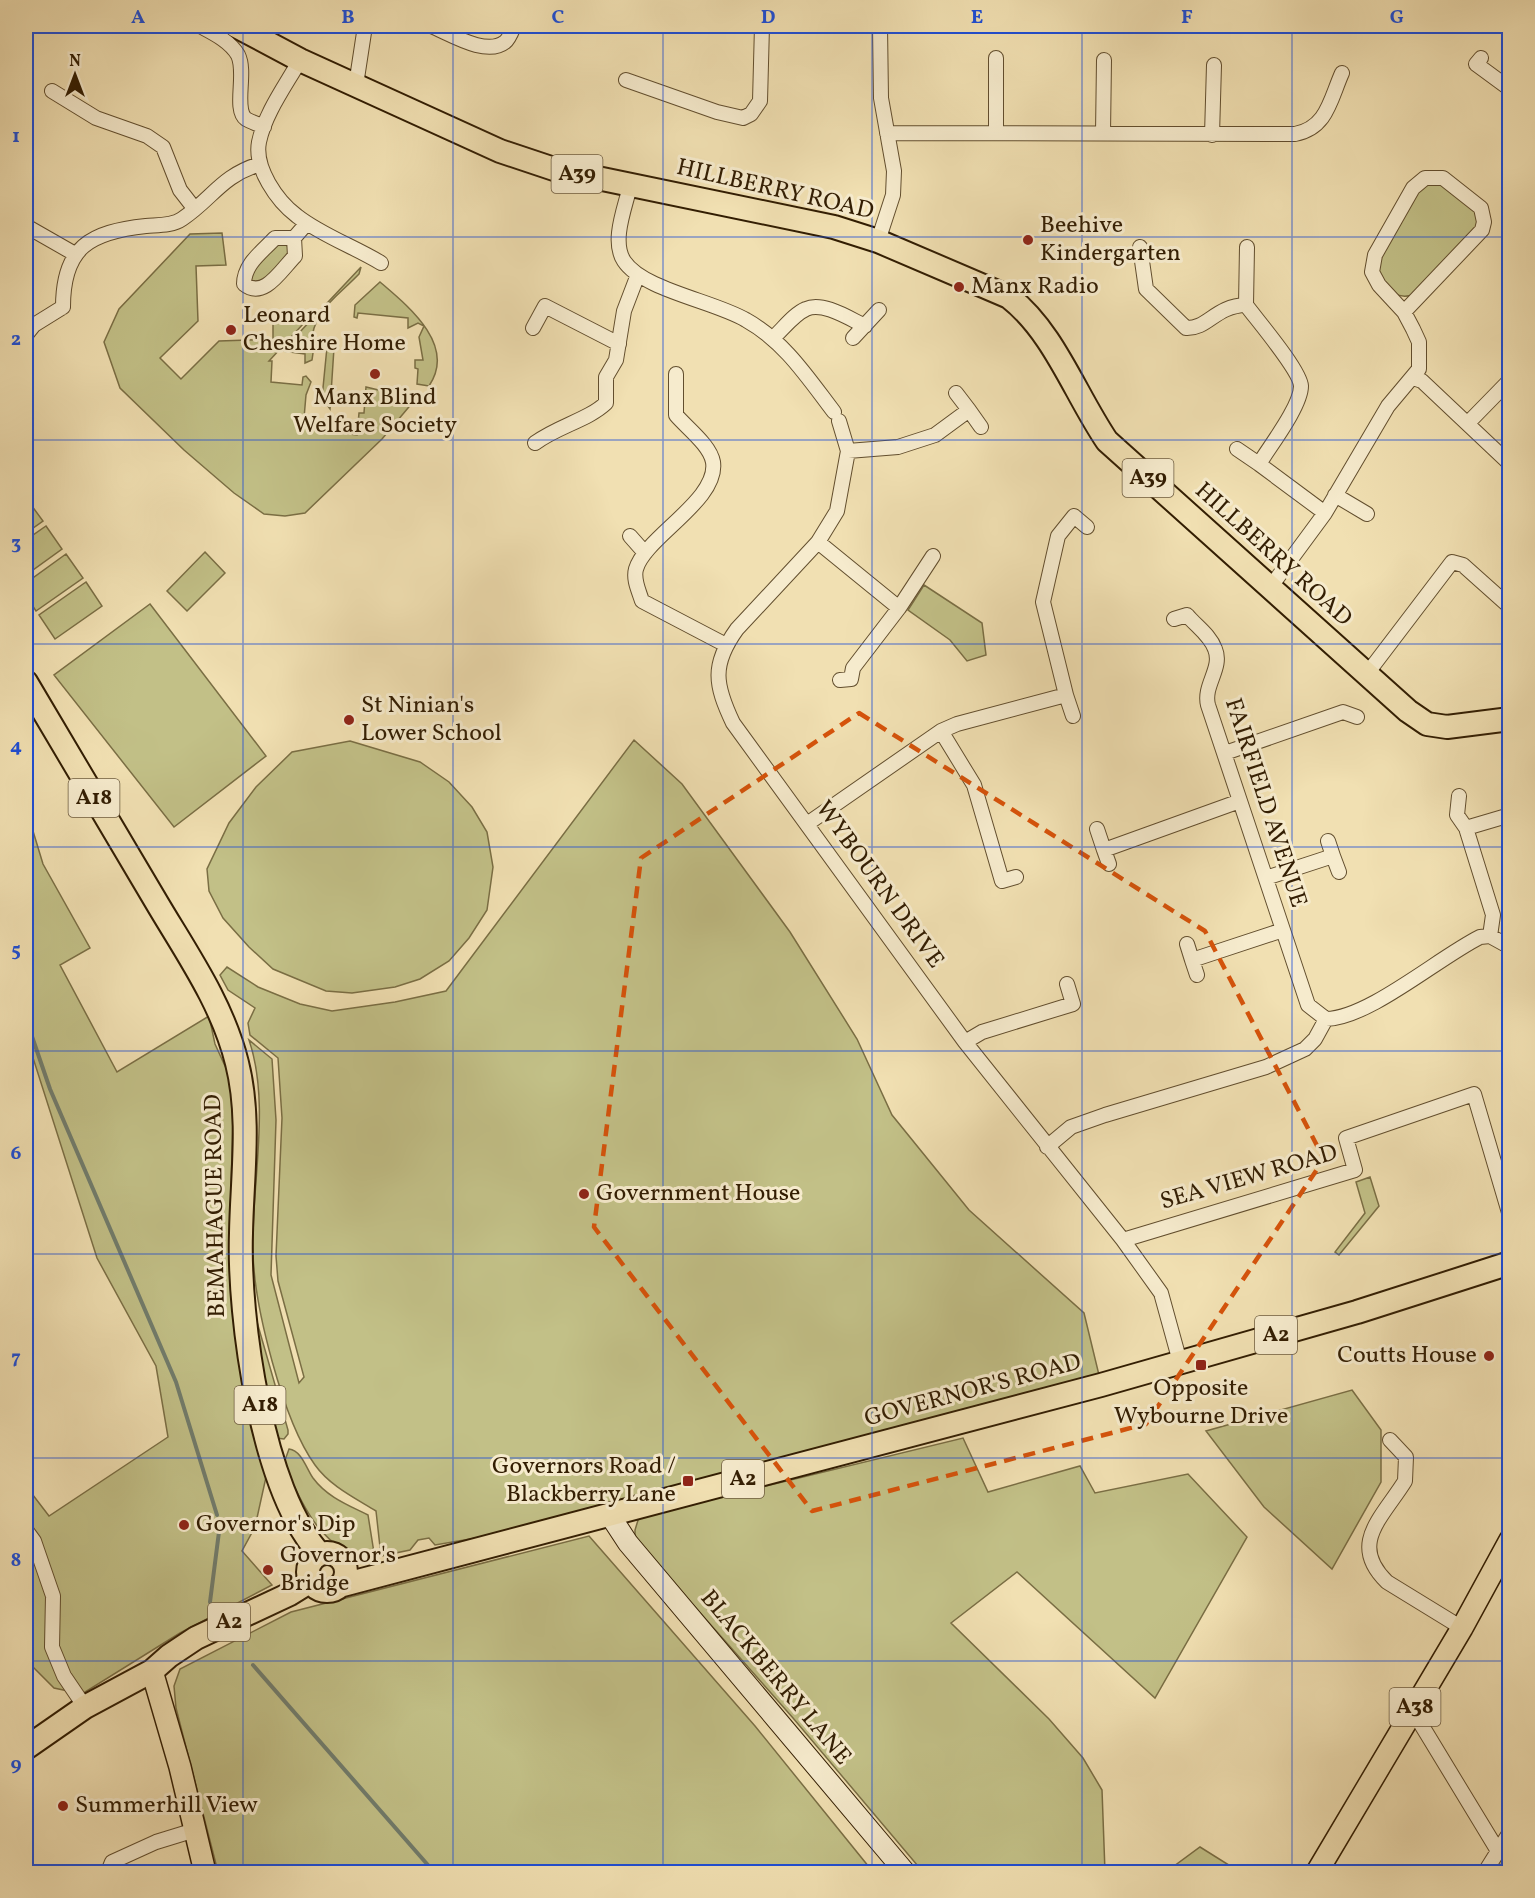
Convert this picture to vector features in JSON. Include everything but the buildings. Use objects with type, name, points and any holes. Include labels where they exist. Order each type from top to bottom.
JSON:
[{"type":"highway","name":"HILLBERRY ROAD","points":[[236,26],[300,60],[511,156],[554,169],[790,218],[878,241],[989,287],[1025,310],[1043,332],[1081,401],[1107,441],[1366,675],[1427,724],[1447,727],[1509,719]]},
{"type":"highway","name":"BEMAHAGUE ROAD","points":[[26,682],[202,978],[227,1031],[237,1063],[243,1099],[245,1145],[240,1281],[247,1339],[269,1441],[286,1500],[302,1531],[320,1554]]},
{"type":"highway","name":"GOVERNOR'S ROAD","points":[[339,1586],[429,1563],[446,1556],[978,1419],[1357,1312],[1509,1263]]},
{"type":"highway","name":"A2","points":[[320,1554],[336,1556],[343,1563]]},
{"type":"highway","points":[[310,1581],[309,1565],[320,1554]]},
{"type":"highway","name":"GOVERNOR'S ROAD","points":[[343,1563],[379,1566],[428,1556],[446,1556]]},
{"type":"highway","points":[[339,1586],[345,1578],[343,1563]]},
{"type":"highway","name":"A2","points":[[26,1748],[85,1707],[152,1671],[169,1656],[196,1638],[290,1594],[310,1581],[327,1591],[339,1586]]},
{"type":"main road","name":"BLACKBERRY LANE","points":[[609,1514],[628,1543],[905,1872]]},
{"type":"main road","name":"A38","points":[[1317,1872],[1508,1546]]},
{"type":"main road","points":[[152,1671],[177,1757],[205,1872]]},
{"type":"street","points":[[200,26],[222,39],[238,55],[243,74],[239,106],[241,113],[246,119],[264,127]]},
{"type":"street","points":[[356,85],[365,26]]},
{"type":"street","points":[[431,26],[480,45],[495,47],[506,42],[514,26]]},
{"type":"street","points":[[626,80],[717,112],[742,118],[752,114],[760,101],[762,26]]},
{"type":"street","points":[[878,241],[893,195],[894,171],[881,98],[880,26]]},
{"type":"street","points":[[996,58],[996,132]]},
{"type":"street","points":[[1481,58],[1476,64],[1509,89]]},
{"type":"street","points":[[300,60],[264,127],[258,152],[260,164],[272,188],[288,208],[307,223],[381,263]]},
{"type":"street","points":[[1103,133],[1104,60]]},
{"type":"street","points":[[1212,135],[1214,65]]},
{"type":"street","points":[[887,133],[1295,134],[1310,131],[1321,121],[1342,73]]},
{"type":"street","points":[[52,91],[96,118],[138,132],[163,147],[173,177],[194,208]]},
{"type":"street","points":[[26,335],[34,325],[67,309],[64,280],[75,254],[96,236],[180,221],[230,177],[260,164]]},
{"type":"street","points":[[1269,589],[1325,513],[1388,406],[1419,369],[1419,342],[1404,312],[1379,285],[1372,272],[1375,255],[1418,181],[1431,176],[1443,178],[1481,208],[1484,222],[1482,230],[1404,312]]},
{"type":"street","points":[[630,186],[618,239],[623,260],[637,277],[720,307],[746,320],[773,338],[806,309],[817,307],[837,312],[865,326]]},
{"type":"street","points":[[294,238],[307,223]]},
{"type":"street","points":[[26,226],[75,254]]},
{"type":"street","points":[[1140,247],[1146,289],[1186,328],[1194,329],[1231,305],[1246,305]]},
{"type":"street","points":[[1247,247],[1246,305],[1295,371],[1301,385],[1297,401],[1259,464]]},
{"type":"street","points":[[535,443],[551,431],[581,417],[593,415],[606,403],[606,377],[616,360],[624,311],[637,277]]},
{"type":"street","points":[[533,328],[545,306],[619,344]]},
{"type":"street","points":[[854,338],[879,310]]},
{"type":"street","name":"WYBOURN DRIVE","points":[[773,338],[837,416],[848,451],[837,512],[818,542],[737,629],[726,645],[717,672],[719,694],[733,723],[965,1042],[1123,1240],[1161,1293],[1180,1362]]},
{"type":"street","points":[[676,374],[676,415],[707,450],[713,463],[712,471],[702,494],[645,553],[636,569],[636,583],[642,601],[726,645]]},
{"type":"street","points":[[1413,378],[1422,381],[1509,465]]},
{"type":"street","points":[[1468,423],[1509,380]]},
{"type":"street","points":[[956,393],[981,427]]},
{"type":"street","points":[[848,451],[898,447],[935,435],[969,410]]},
{"type":"street","points":[[1238,449],[1325,513]]},
{"type":"street","points":[[1335,495],[1367,514]]},
{"type":"street","points":[[1073,716],[1043,602],[1058,536],[1074,516],[1087,527]]},
{"type":"street","points":[[630,536],[645,553]]},
{"type":"street","points":[[818,542],[899,608]]},
{"type":"street","points":[[840,680],[851,679],[853,668],[899,608],[933,556]]},
{"type":"street","points":[[1366,675],[1452,562],[1463,565],[1509,607]]},
{"type":"street","name":"FAIRFIELD AVENUE","points":[[1173,619],[1187,615],[1209,638],[1216,650],[1217,663],[1206,697],[1308,1005],[1326,1019]]},
{"type":"street","points":[[807,825],[941,732],[957,724],[1066,694]]},
{"type":"street","points":[[1225,753],[1343,712],[1357,717]]},
{"type":"street","points":[[941,732],[974,785],[1002,881],[1016,877]]},
{"type":"street","points":[[1459,796],[1457,815],[1466,828],[1493,915],[1490,936]]},
{"type":"street","points":[[1104,850],[1240,801]]},
{"type":"street","points":[[1466,828],[1509,815]]},
{"type":"street","points":[[1097,829],[1109,864]]},
{"type":"street","points":[[1328,841],[1339,872]]},
{"type":"street","points":[[1266,878],[1333,856]]},
{"type":"street","points":[[1192,960],[1283,930]]},
{"type":"street","points":[[1047,1147],[1071,1127],[1266,1067],[1305,1049],[1316,1039],[1326,1019],[1338,1019],[1362,1010],[1468,943],[1490,936],[1509,947]]},
{"type":"street","points":[[1187,944],[1197,975]]},
{"type":"street","points":[[965,1042],[982,1032],[1074,1009],[1067,984]]},
{"type":"street","name":"SEA VIEW ROAD","points":[[1123,1240],[1355,1170],[1346,1138],[1474,1094],[1509,1216]]},
{"type":"street","points":[[1390,1440],[1406,1457],[1407,1472],[1405,1481],[1372,1533],[1368,1544],[1368,1556],[1378,1573],[1387,1582],[1462,1628]]},
{"type":"street","points":[[26,1530],[34,1541],[53,1596],[52,1647],[64,1676],[85,1707]]},
{"type":"street","points":[[1413,1711],[1497,1851]]},
{"type":"street","points":[[108,1872],[112,1862],[156,1842],[195,1830]]},
{"type":"street","points":[[1485,1872],[1509,1832]]},
{"type":"highlighted area","points":[[859,713],[1205,931],[1324,1159],[1146,1424],[812,1511],[594,1227],[641,858]]},
{"type":"shaded area","points":[[1441,183],[1473,207],[1479,218],[1477,226],[1413,295],[1396,295],[1378,275],[1380,259],[1422,185]]},
{"type":"shaded area","points":[[222,233],[226,265],[196,266],[198,321],[160,358],[181,379],[219,341],[273,339],[273,312],[315,311],[269,361],[272,361],[271,382],[302,385],[303,377],[306,376],[311,382],[306,395],[304,418],[333,421],[333,432],[357,435],[359,413],[364,413],[366,387],[383,391],[383,398],[413,402],[382,439],[305,513],[285,516],[264,514],[234,493],[184,450],[120,388],[104,342],[119,309],[190,234]]},
{"type":"shaded area","points":[[277,242],[288,246],[290,253],[261,284],[253,285],[248,272]]},
{"type":"shaded area","points":[[361,267],[359,274],[327,306],[316,323],[311,345],[314,346],[312,360],[305,363],[305,354],[282,351]]},
{"type":"shaded area","points":[[380,282],[423,326],[418,323],[408,328],[408,318],[358,313],[357,318],[354,317],[355,305]]},
{"type":"shaded area","points":[[424,326],[433,341],[437,356],[436,371],[429,386],[417,384],[418,369],[415,368],[415,360],[423,360],[419,337]]},
{"type":"shaded area","points":[[327,347],[334,348],[330,409],[322,398]]},
{"type":"shaded area","points":[[26,498],[43,521],[26,533]]},
{"type":"shaded area","points":[[46,526],[62,549],[26,575],[26,540]]},
{"type":"shaded area","points":[[205,552],[225,573],[187,611],[167,591]]},
{"type":"shaded area","points":[[66,554],[83,578],[36,611],[26,596],[26,583]]},
{"type":"shaded area","points":[[86,582],[102,606],[55,639],[39,615]]},
{"type":"shaded area","points":[[924,585],[982,623],[986,655],[967,661],[950,640],[908,610]]},
{"type":"shaded area","points":[[150,604],[266,756],[174,827],[54,675]]},
{"type":"shaded area","name":"Government House","points":[[634,740],[682,784],[790,932],[857,1039],[892,1115],[969,1210],[1084,1313],[1099,1375],[476,1538],[435,1545],[429,1538],[418,1540],[410,1550],[381,1556],[376,1511],[335,1485],[315,1465],[292,1421],[272,1362],[259,1302],[253,1252],[259,1091],[249,1040],[272,1059],[276,1120],[271,1275],[299,1383],[304,1377],[278,1281],[276,1256],[282,1118],[278,1058],[250,1035],[248,1023],[255,1008],[228,990],[220,975],[227,967],[258,987],[300,1004],[332,1011],[395,1002],[446,991]]},
{"type":"shaded area","points":[[350,741],[420,762],[449,782],[472,807],[487,832],[493,867],[487,910],[469,938],[449,961],[420,979],[395,987],[352,993],[326,991],[273,969],[223,918],[209,891],[207,869],[229,823],[256,787],[292,752]]},
{"type":"shaded area","points":[[26,808],[43,864],[90,948],[60,965],[117,1072],[209,1016],[215,1044],[230,1077],[233,1117],[229,1258],[234,1303],[268,1468],[255,1527],[242,1551],[272,1585],[180,1633],[82,1694],[54,1688],[26,1660],[26,1486],[49,1516],[168,1437],[156,1366],[97,1258],[26,1036]]},
{"type":"shaded area","points":[[1370,1177],[1379,1206],[1339,1255],[1335,1252],[1365,1213],[1356,1182]]},
{"type":"shaded area","points":[[255,1315],[288,1430],[284,1439],[276,1438],[260,1373]]},
{"type":"shaded area","points":[[1352,1390],[1381,1430],[1381,1482],[1332,1569],[1264,1507],[1206,1431]]},
{"type":"shaded area","points":[[963,1438],[988,1492],[1080,1466],[1095,1493],[1188,1474],[1247,1537],[1155,1698],[1017,1572],[951,1623],[1049,1719],[1083,1758],[1102,1790],[1105,1872],[923,1872],[793,1718],[635,1539],[639,1517]]},
{"type":"shaded area","points":[[289,1449],[300,1456],[319,1485],[338,1500],[368,1515],[375,1559],[357,1556],[342,1548],[328,1538],[317,1525],[298,1495],[284,1463]]},
{"type":"shaded area","points":[[589,1536],[755,1726],[869,1867],[856,1872],[218,1872],[176,1708],[174,1686],[180,1669],[291,1612]]},
{"type":"shaded area","points":[[1509,1846],[1509,1872],[1493,1872]]},
{"type":"shaded area","points":[[1200,1847],[1240,1872],[1166,1872]]},
{"type":"waterway","points":[[26,1019],[50,1089],[176,1382],[217,1515]]},
{"type":"waterway","points":[[210,1602],[220,1524]]},
{"type":"waterway","points":[[253,1665],[434,1872]]},
{"type":"place","name":"Beehive Kindergarten","points":[[1028,240]]},
{"type":"place","name":"Manx Radio","points":[[959,287]]},
{"type":"place","name":"Leonard Cheshire Home","points":[[231,330]]},
{"type":"place","name":"Manx Blind Welfare Society","points":[[375,374]]},
{"type":"place","name":"St Ninian's Lower School","points":[[349,720]]},
{"type":"place","name":"Government House","points":[[584,1194]]},
{"type":"place","name":"Coutts House","points":[[1489,1356]]},
{"type":"place","name":"Opposite Wybourne Drive","points":[[1201,1365]]},
{"type":"place","name":"Governors Road / Blackberry Lane","points":[[688,1481]]},
{"type":"place","name":"Governor's Dip","points":[[184,1525]]},
{"type":"place","name":"Governor's Bridge","points":[[268,1570]]},
{"type":"place","name":"Summerhill View","points":[[63,1806]]}]
